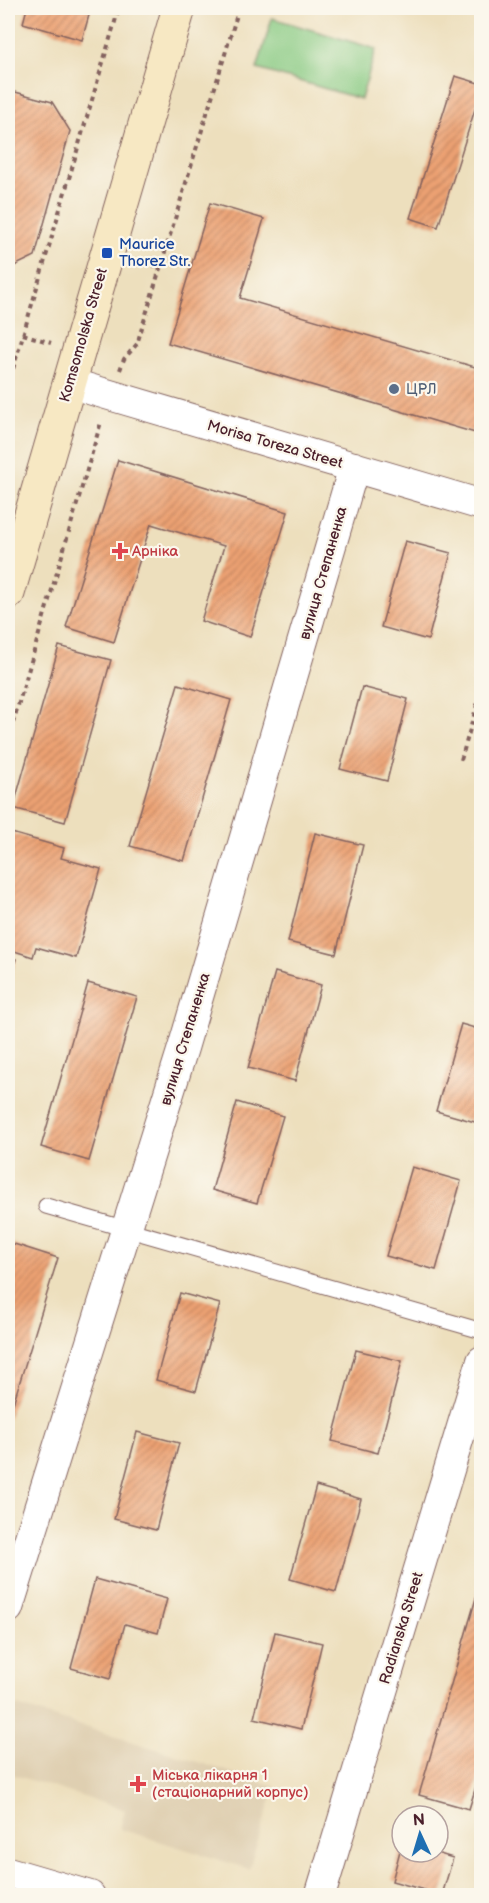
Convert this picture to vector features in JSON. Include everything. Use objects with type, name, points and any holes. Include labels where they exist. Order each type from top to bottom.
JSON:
[{"type":"street","name":"Komsomolska Street","points":[[8,593],[179,8]]},
{"type":"street","name":"Morisa Toreza Street","points":[[69,383],[482,505]]},
{"type":"street","name":"вулиця Степаненка","points":[[8,1608],[183,1048],[354,467]]},
{"type":"street","name":"Radianska Street","points":[[320,1896],[482,1361]]},
{"type":"street","points":[[8,1872],[90,1896]]},
{"type":"lane","points":[[45,1206],[482,1331]]},
{"type":"path","points":[[8,386],[119,8]]},
{"type":"path","points":[[461,760],[482,688]]},
{"type":"shaded area","points":[[8,1703],[275,1786],[249,1869],[120,1829],[125,1810],[8,1773]]},
{"type":"green space","points":[[272,18],[376,49],[361,99],[257,69]]},
{"type":"building","points":[[27,8],[91,8],[82,40],[23,23]]},
{"type":"building","points":[[455,76],[482,84],[482,87],[438,227],[410,218]]},
{"type":"building","points":[[8,90],[52,102],[70,131],[35,256],[8,269]]},
{"type":"building","points":[[210,203],[264,219],[240,298],[482,369],[482,435],[168,343]]},
{"type":"building","points":[[118,460],[288,512],[250,637],[201,621],[224,546],[151,524],[114,642],[66,627]]},
{"type":"building","points":[[405,541],[451,553],[428,640],[381,627]]},
{"type":"building","points":[[59,646],[111,660],[65,822],[13,808]]},
{"type":"building","points":[[178,684],[231,700],[184,861],[130,846]]},
{"type":"building","points":[[362,687],[408,699],[387,781],[340,769]]},
{"type":"building","points":[[8,832],[64,848],[61,858],[101,869],[76,958],[36,947],[33,957],[8,949]]},
{"type":"building","points":[[315,833],[363,845],[336,954],[288,942]]},
{"type":"building","points":[[8,957],[16,959],[8,987]]},
{"type":"building","points":[[275,972],[321,985],[295,1081],[248,1068]]},
{"type":"building","points":[[88,983],[137,997],[89,1161],[41,1147]]},
{"type":"building","points":[[461,1024],[482,1030],[482,1124],[436,1111]]},
{"type":"building","points":[[237,1102],[283,1116],[257,1203],[212,1190]]},
{"type":"building","points":[[412,1167],[461,1181],[436,1270],[386,1256]]},
{"type":"building","points":[[11,1243],[58,1258],[8,1420],[8,1255]]},
{"type":"building","points":[[180,1293],[220,1304],[196,1391],[156,1380]]},
{"type":"building","points":[[356,1350],[402,1361],[378,1453],[332,1441]]},
{"type":"building","points":[[137,1432],[179,1443],[156,1530],[114,1519]]},
{"type":"building","points":[[316,1486],[361,1499],[336,1592],[290,1579]]},
{"type":"building","points":[[95,1579],[167,1599],[158,1633],[125,1624],[110,1679],[71,1668]]},
{"type":"building","points":[[481,1581],[482,1767],[469,1809],[419,1795]]},
{"type":"building","points":[[275,1632],[322,1643],[301,1729],[254,1718]]},
{"type":"building","points":[[450,1857],[453,1858],[442,1895],[392,1881],[396,1864],[450,1864]]},
{"type":"place","name":"Maurice Thorez Str.","points":[[107,253]]},
{"type":"place","name":"ЦРЛ","points":[[394,389]]},
{"type":"place","name":"Арніка","points":[[120,551]]},
{"type":"place","name":"Міська лікарня 1 (стаціонарний корпус)","points":[[138,1784]]}]
